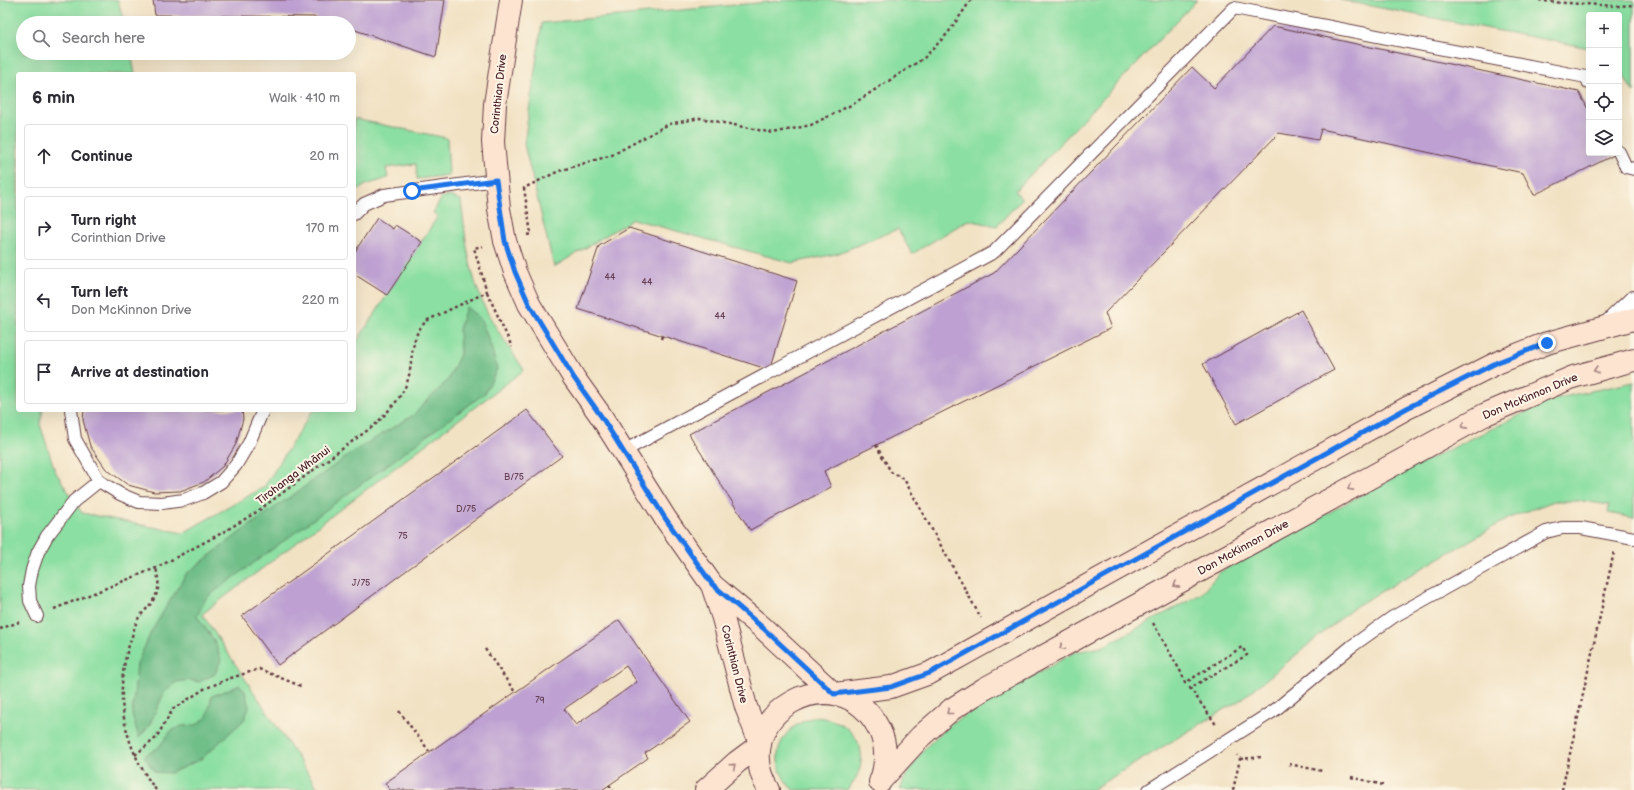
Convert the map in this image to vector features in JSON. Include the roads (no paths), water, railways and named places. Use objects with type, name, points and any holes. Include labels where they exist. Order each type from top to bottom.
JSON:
[{"type":"main road","name":"Corinthian Drive","points":[[511,0],[495,104],[493,142],[496,180],[505,241],[515,272],[529,304],[574,378],[601,416],[622,452],[665,518],[712,584],[835,694]]},
{"type":"main road","points":[[769,790],[761,771],[759,758],[760,744],[768,723],[783,707],[802,696],[813,694],[835,694],[891,687],[930,673],[1407,408],[1453,384],[1512,356],[1547,343],[1634,319]]},
{"type":"main road","name":"Don McKinnon Drive","points":[[878,785],[921,736],[952,709],[984,689],[1486,414],[1573,377],[1634,360]]},
{"type":"main road","name":"Corinthian Drive","points":[[712,584],[723,618],[746,707],[760,744]]},
{"type":"main road","points":[[835,694],[858,704],[875,722],[884,744],[886,756],[885,769],[878,785]]},
{"type":"main road","points":[[706,790],[737,762],[760,744]]},
{"type":"street","points":[[1610,325],[1634,302]]},
{"type":"lane","points":[[622,452],[994,252],[1234,8],[1586,77]]},
{"type":"lane","points":[[1621,156],[1626,167],[1634,168]]},
{"type":"lane","points":[[356,212],[364,204],[384,196],[496,180]]},
{"type":"lane","points":[[71,412],[75,439],[99,481],[120,494],[139,502],[162,503],[184,500],[203,493],[221,482],[236,465],[249,443],[261,412]]},
{"type":"lane","points":[[37,616],[30,601],[29,586],[38,552],[47,536],[74,501],[99,481]]},
{"type":"lane","points":[[1149,790],[1275,710],[1352,646],[1393,617],[1546,532],[1562,528],[1581,528],[1634,538]]}]
